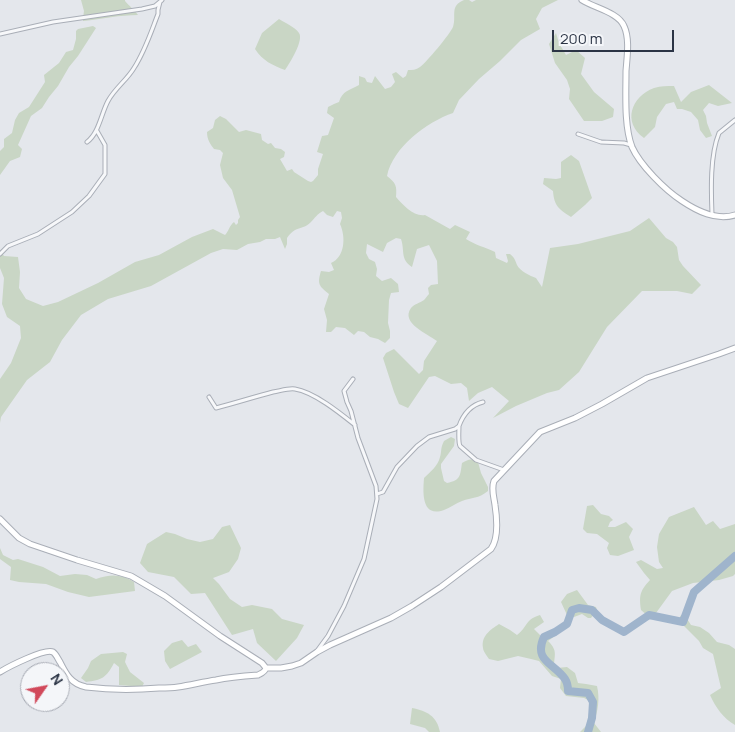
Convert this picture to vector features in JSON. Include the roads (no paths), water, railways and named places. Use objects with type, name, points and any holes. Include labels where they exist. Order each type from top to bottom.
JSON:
[{"type":"street","points":[[582,0],[616,17],[625,28],[627,50],[626,112],[628,130],[636,154],[652,174],[673,194],[692,207],[723,218],[735,215]]},
{"type":"street","points":[[0,34],[53,22],[142,9],[155,6],[161,1]]},
{"type":"street","points":[[87,142],[96,131],[102,113],[113,93],[133,70],[143,53],[161,1]]},
{"type":"street","points":[[712,214],[714,151],[719,133],[735,120]]},
{"type":"street","points":[[0,254],[8,246],[38,234],[72,212],[89,196],[105,174],[105,145],[96,131]]},
{"type":"street","points":[[578,134],[601,142],[624,143],[632,146]]},
{"type":"street","points":[[266,668],[280,668],[301,663],[317,652],[384,621],[412,606],[459,574],[491,549],[494,544],[496,520],[493,485],[498,476],[540,432],[602,404],[647,378],[735,348]]},
{"type":"street","points":[[317,652],[344,606],[364,559],[378,494],[358,438],[351,411],[346,402],[344,391],[354,379]]},
{"type":"street","points":[[209,397],[216,408],[264,394],[295,389],[331,406],[355,426]]},
{"type":"street","points":[[378,494],[383,492],[397,467],[421,443],[429,437],[455,429],[475,405],[483,402]]},
{"type":"street","points":[[459,426],[460,446],[476,460],[504,470]]},
{"type":"street","points":[[0,519],[19,538],[30,544],[131,576],[166,596],[220,636],[262,663],[266,668]]},
{"type":"street","points":[[0,672],[14,663],[50,651],[54,652],[57,656],[66,674],[72,681],[96,688],[176,688],[258,674],[266,671],[266,668]]},
{"type":"waterway","points":[[588,732],[592,718],[593,702],[588,693],[568,691],[565,679],[543,657],[541,645],[544,637],[567,624],[572,610],[579,608],[592,610],[602,620],[624,632],[649,615],[683,622],[694,592],[735,556]]}]
